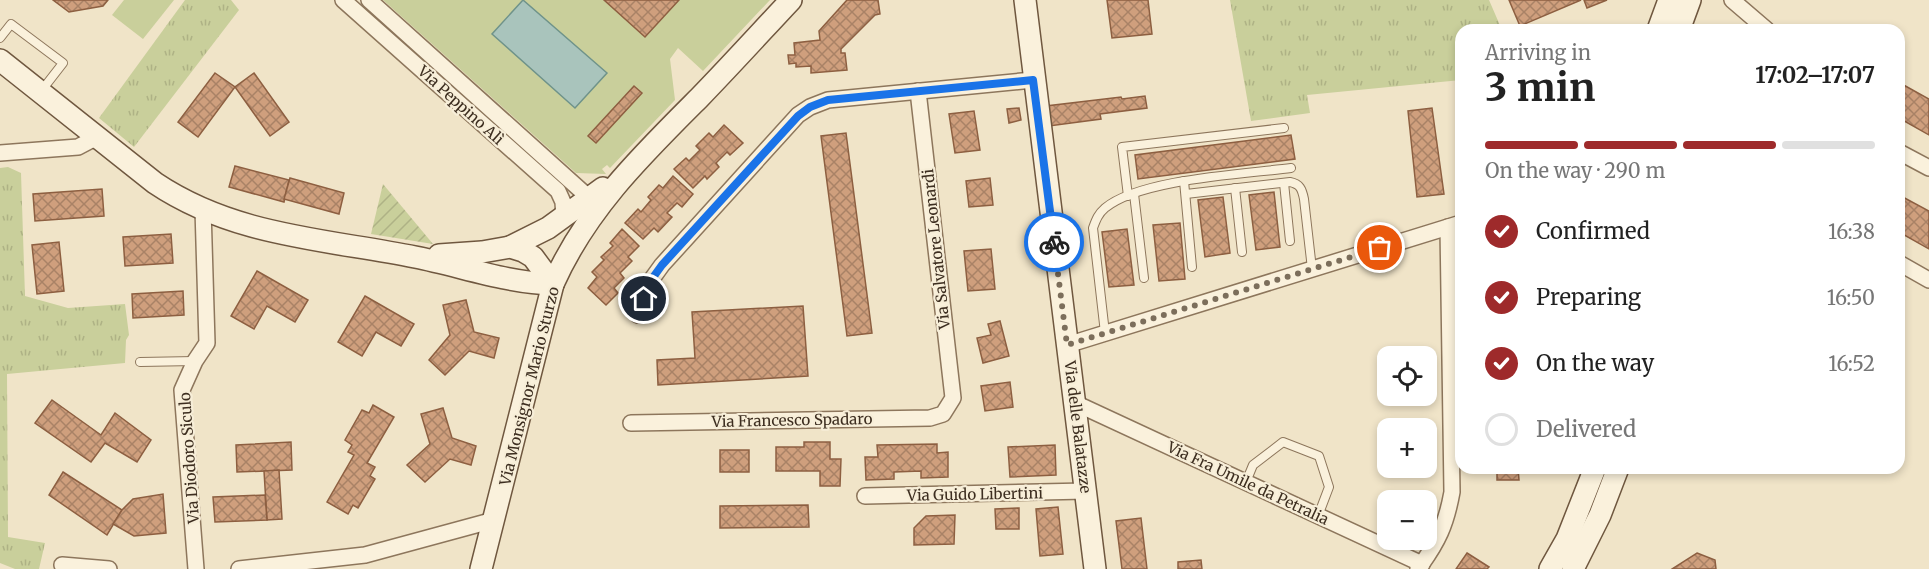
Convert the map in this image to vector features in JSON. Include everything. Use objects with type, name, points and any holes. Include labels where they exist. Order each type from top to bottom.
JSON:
[{"type":"street","name":"Via Peppino Alì","points":[[343,0],[558,191],[563,202],[564,218]]},
{"type":"street","name":"Via Peppino Alì","points":[[369,0],[594,202]]},
{"type":"street","points":[[414,257],[482,252],[510,247],[594,202],[791,0]]},
{"type":"street","name":"Via delle Balatazze","points":[[1025,0],[1033,80],[1095,569]]},
{"type":"street","points":[[1660,24],[1669,0]]},
{"type":"street","points":[[1681,24],[1690,0]]},
{"type":"street","points":[[1732,0],[1753,24]]},
{"type":"street","points":[[0,60],[180,200],[228,219],[273,233],[414,257],[506,279],[554,284]]},
{"type":"street","points":[[638,315],[649,283],[662,265],[798,116],[810,107],[828,100],[1033,80]]},
{"type":"street","name":"Via Salvatore Leonardi","points":[[918,91],[953,398],[949,406]]},
{"type":"street","points":[[0,153],[78,147],[97,137]]},
{"type":"street","points":[[1905,155],[1929,168]]},
{"type":"street","name":"Via Monsignor Mario Sturzo","points":[[481,569],[554,284],[594,202]]},
{"type":"street","name":"Via Diodoro Siculo","points":[[196,569],[182,390],[195,361],[207,343],[203,209]]},
{"type":"street","points":[[1067,345],[1454,225],[1452,492],[1448,519],[1436,543],[1420,566]]},
{"type":"street","points":[[510,247],[533,257],[554,284]]},
{"type":"street","points":[[1905,266],[1929,280]]},
{"type":"street","points":[[506,279],[528,294],[542,330]]},
{"type":"street","name":"Via Fra Umile da Petralia","points":[[1075,403],[1420,566]]},
{"type":"street","name":"Via Francesco Spadaro","points":[[631,423],[930,418],[943,414],[949,406]]},
{"type":"street","points":[[1551,569],[1567,539],[1593,474]]},
{"type":"street","points":[[1573,569],[1600,515],[1615,474]]},
{"type":"street","name":"Via Guido Libertini","points":[[865,496],[1086,491]]},
{"type":"street","points":[[239,569],[364,562],[494,520]]},
{"type":"street","points":[[62,565],[109,569]]},
{"type":"lane","points":[[0,38],[11,24],[63,63],[41,92]]},
{"type":"lane","points":[[1144,278],[1122,147],[1284,128]]},
{"type":"lane","points":[[1105,333],[1093,228],[1097,217],[1106,207],[1131,195],[1184,181],[1291,168]]},
{"type":"lane","points":[[1184,181],[1192,267]]},
{"type":"lane","points":[[1284,183],[1290,241]]},
{"type":"lane","points":[[1185,194],[1297,183],[1301,188],[1312,269]]},
{"type":"lane","points":[[1235,188],[1242,252]]},
{"type":"lane","points":[[141,362],[195,361]]},
{"type":"lane","points":[[1246,482],[1253,465],[1283,442],[1319,456],[1329,487],[1318,516]]},
{"type":"green space","points":[[124,0],[174,0],[143,39],[112,15]]},
{"type":"green space","points":[[185,0],[231,0],[239,10],[134,147],[99,118]]},
{"type":"green space","points":[[383,0],[770,0],[703,71],[678,48],[670,59],[675,100],[610,168],[607,165],[602,169],[606,174],[576,173]]},
{"type":"green space","points":[[1230,0],[1489,0],[1499,24],[1455,24],[1455,81],[1307,95],[1310,113],[1251,121]]},
{"type":"green space","points":[[8,167],[21,173],[25,296],[68,308],[125,304],[129,335],[126,340],[125,363],[7,374],[8,537],[45,543],[39,569],[15,569],[0,563],[0,168]]},
{"type":"green space","points":[[383,184],[433,244],[371,234]]},
{"type":"water","points":[[523,0],[607,73],[575,108],[492,34]]},
{"type":"building","points":[[53,0],[108,0],[103,6],[69,12]]},
{"type":"building","points":[[604,0],[679,0],[645,37]]},
{"type":"building","points":[[847,0],[878,0],[880,14],[875,15],[841,49],[841,53],[845,53],[847,70],[811,73],[811,66],[796,67],[796,63],[789,64],[788,55],[795,55],[794,43],[820,40],[819,31]]},
{"type":"building","points":[[1107,0],[1148,0],[1152,34],[1112,38]]},
{"type":"building","points":[[1509,0],[1581,0],[1525,24],[1519,24]]},
{"type":"building","points":[[1584,0],[1607,0],[1587,8]]},
{"type":"building","points":[[215,73],[235,87],[198,137],[178,122]]},
{"type":"building","points":[[254,73],[289,122],[270,136],[235,87]]},
{"type":"building","points":[[634,86],[642,93],[596,143],[588,136]]},
{"type":"building","points":[[1905,86],[1929,99],[1929,135],[1905,121]]},
{"type":"building","points":[[1145,96],[1147,108],[1100,114],[1101,119],[1049,126],[1046,106]]},
{"type":"building","points":[[1019,108],[1021,120],[1009,123],[1007,109]]},
{"type":"building","points":[[1432,108],[1444,194],[1417,197],[1408,111]]},
{"type":"building","points":[[974,111],[980,150],[955,153],[949,114]]},
{"type":"building","points":[[724,125],[743,143],[730,155],[727,152],[716,163],[719,167],[693,188],[674,169],[686,158],[689,161],[700,150],[696,146],[709,133],[713,137]]},
{"type":"building","points":[[846,133],[872,333],[847,336],[821,136]]},
{"type":"building","points":[[1291,135],[1295,159],[1138,179],[1135,155]]},
{"type":"building","points":[[235,166],[289,180],[284,202],[229,187]]},
{"type":"building","points":[[673,176],[693,194],[682,207],[677,203],[667,213],[672,217],[658,232],[654,228],[643,239],[625,223],[638,209],[641,212],[651,200],[648,197],[659,185],[663,188]]},
{"type":"building","points":[[290,178],[344,193],[339,214],[284,199]]},
{"type":"building","points":[[990,178],[993,205],[969,207],[966,181]]},
{"type":"building","points":[[102,189],[104,216],[35,221],[33,194]]},
{"type":"building","points":[[1274,192],[1280,247],[1256,250],[1249,195]]},
{"type":"building","points":[[1223,197],[1230,253],[1205,257],[1198,200]]},
{"type":"building","points":[[1905,198],[1929,211],[1929,249],[1905,235]]},
{"type":"building","points":[[1180,223],[1185,279],[1159,281],[1153,225]]},
{"type":"building","points":[[622,229],[639,246],[628,257],[632,261],[620,273],[624,278],[614,288],[618,293],[606,305],[588,288],[597,277],[592,272],[604,260],[601,257],[613,246],[610,243]]},
{"type":"building","points":[[1127,229],[1134,285],[1109,287],[1102,232]]},
{"type":"building","points":[[171,234],[173,263],[125,266],[123,237]]},
{"type":"building","points":[[59,242],[64,291],[37,294],[32,245]]},
{"type":"building","points":[[991,249],[995,289],[968,291],[964,251]]},
{"type":"building","points":[[257,271],[308,300],[295,322],[267,306],[254,329],[231,316]]},
{"type":"building","points":[[183,291],[184,315],[133,318],[132,294]]},
{"type":"building","points":[[365,296],[414,324],[401,346],[376,332],[362,356],[338,342]]},
{"type":"building","points":[[466,300],[474,332],[499,338],[494,358],[469,351],[445,375],[429,360],[450,335],[443,305]]},
{"type":"building","points":[[803,306],[808,376],[658,385],[657,360],[695,358],[692,312]]},
{"type":"building","points":[[1000,321],[1009,356],[983,363],[977,338],[991,335],[988,324]]},
{"type":"building","points":[[1010,382],[1013,407],[985,411],[981,386]]},
{"type":"building","points":[[52,400],[101,435],[115,413],[151,440],[137,462],[105,443],[91,462],[35,423]]},
{"type":"building","points":[[373,405],[394,417],[367,463],[375,467],[370,476],[375,479],[358,508],[353,505],[348,514],[327,502],[354,455],[348,452],[352,445],[345,440],[362,410],[369,413]]},
{"type":"building","points":[[443,408],[452,438],[476,446],[471,465],[450,459],[425,482],[407,465],[430,444],[421,414]]},
{"type":"building","points":[[291,442],[292,470],[237,472],[236,445]]},
{"type":"building","points":[[804,442],[830,442],[830,459],[841,459],[840,486],[820,486],[820,471],[776,471],[776,447],[804,447]]},
{"type":"building","points":[[937,444],[937,453],[948,452],[948,477],[921,478],[921,471],[894,472],[894,479],[866,480],[865,457],[878,457],[877,445]]},
{"type":"building","points":[[1055,445],[1056,475],[1010,477],[1008,447]]},
{"type":"building","points":[[720,450],[749,450],[749,472],[720,472]]},
{"type":"building","points":[[279,470],[282,519],[267,520],[264,471]]},
{"type":"building","points":[[63,472],[122,510],[107,535],[49,495]]},
{"type":"building","points":[[1497,474],[1518,474],[1519,480],[1497,480]]},
{"type":"building","points":[[163,494],[166,533],[134,536],[113,524],[133,499]]},
{"type":"building","points":[[265,495],[267,520],[215,522],[213,497]]},
{"type":"building","points":[[808,505],[809,527],[720,528],[720,506]]},
{"type":"building","points":[[1058,507],[1063,554],[1040,556],[1036,509]]},
{"type":"building","points":[[1019,508],[1019,529],[996,529],[995,509]]},
{"type":"building","points":[[955,515],[954,544],[914,545],[914,528],[926,516]]},
{"type":"building","points":[[1141,518],[1147,569],[1122,569],[1116,521]]},
{"type":"building","points":[[1467,553],[1489,567],[1487,569],[1456,569]]},
{"type":"building","points":[[1697,553],[1715,560],[1716,569],[1672,569]]},
{"type":"building","points":[[1201,560],[1202,569],[1178,569],[1178,562]]},
{"type":"way so far","points":[[1054,242],[1067,345],[1380,248]]},
{"type":"route","points":[[644,299],[649,283],[662,265],[798,116],[810,107],[828,100],[1033,80],[1054,242]]}]
